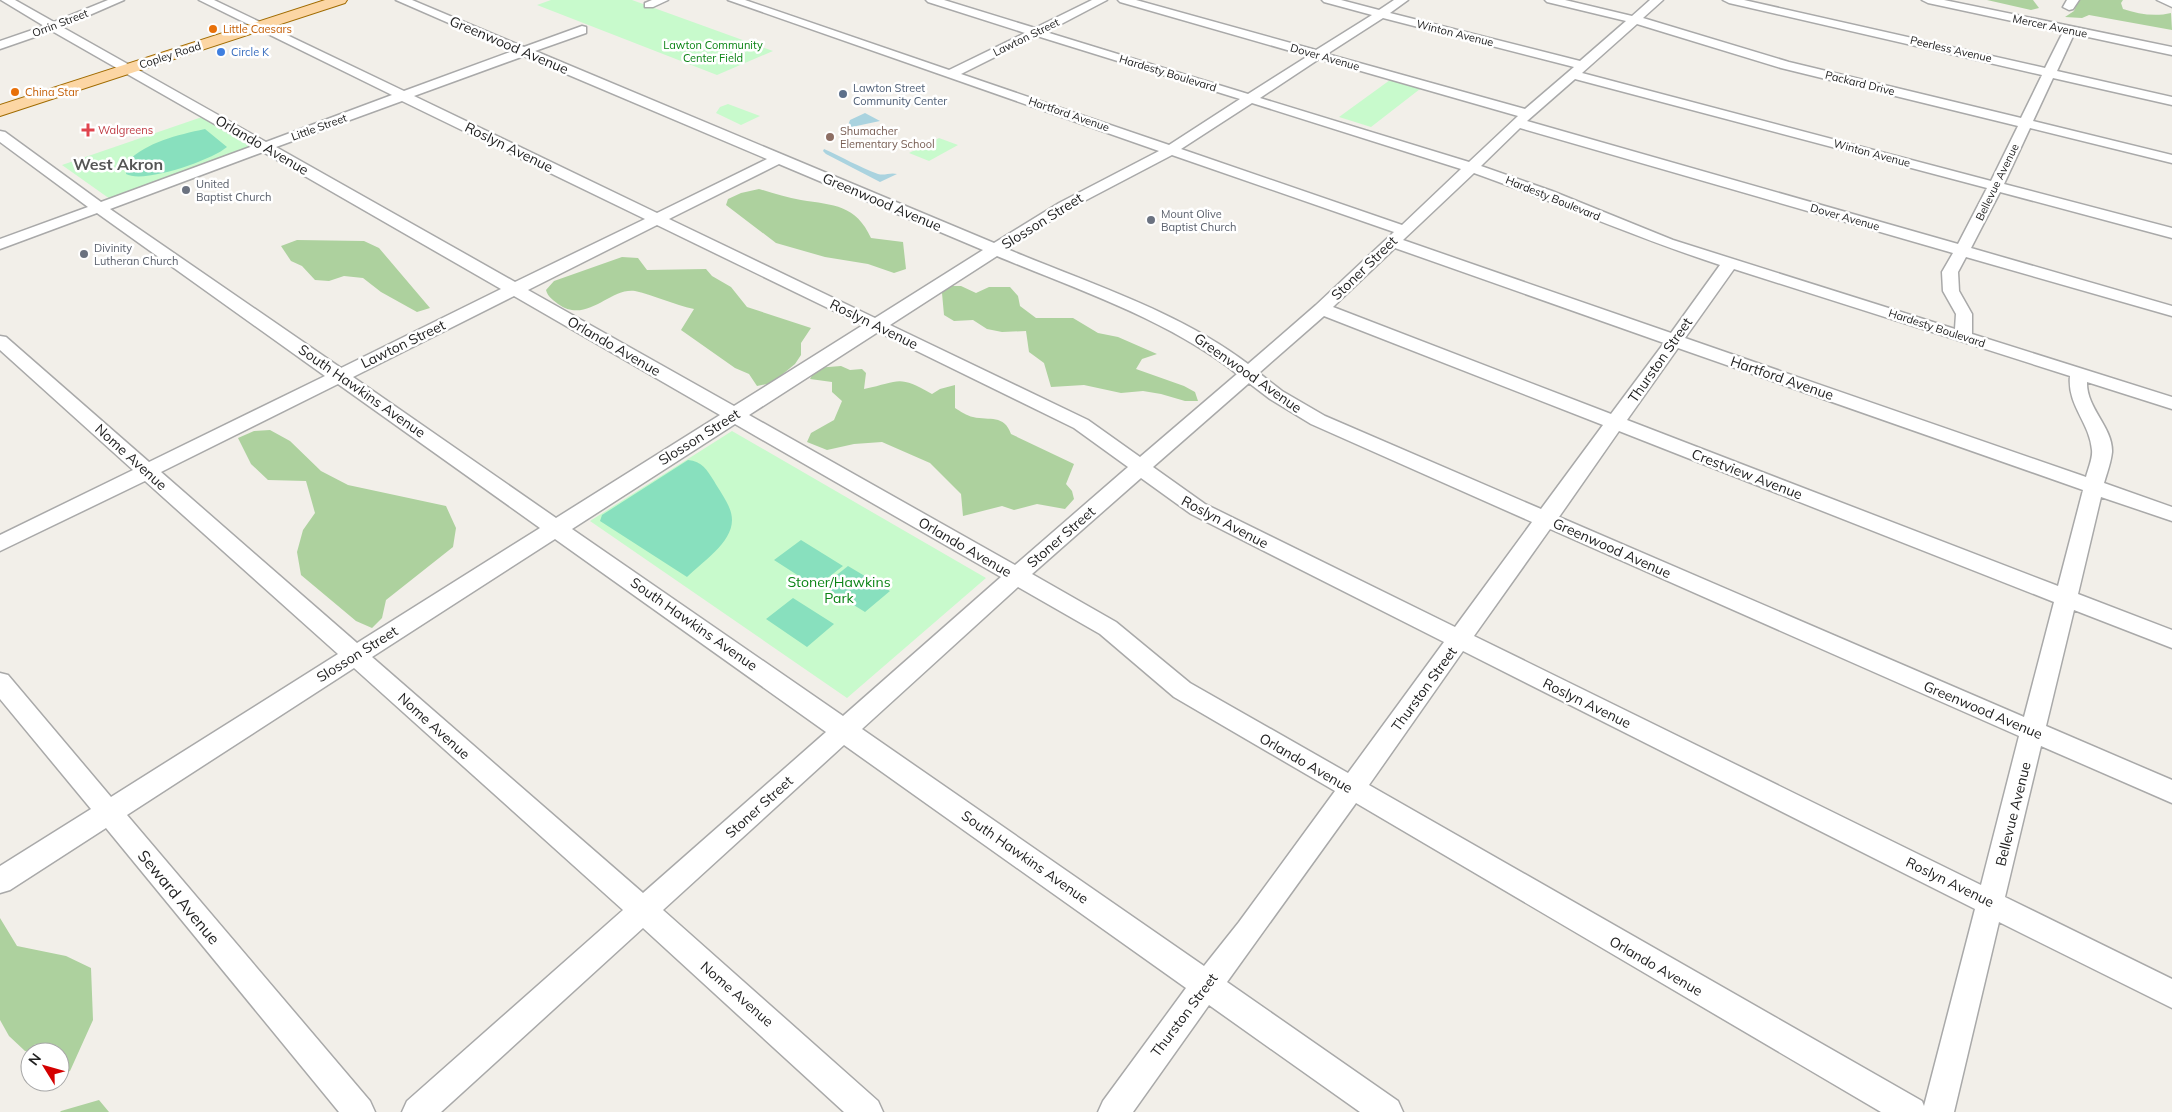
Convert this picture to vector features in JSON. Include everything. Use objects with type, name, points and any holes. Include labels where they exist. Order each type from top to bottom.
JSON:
[{"type":"main road","name":"Copley Road","points":[[0,111],[340,0]]},
{"type":"street","name":"Orlando Avenue","points":[[7,0],[1108,628],[1182,690],[1910,1112]]},
{"type":"street","name":"Orrin Street","points":[[0,45],[118,0]]},
{"type":"street","name":"Roslyn Avenue","points":[[205,0],[1081,424],[1105,438],[1171,493],[1198,509],[1991,902],[2172,994]]},
{"type":"street","name":"Greenwood Avenue","points":[[402,0],[780,158],[1192,334],[1248,372],[1276,395],[1318,420],[2172,792]]},
{"type":"street","points":[[649,5],[662,0]]},
{"type":"street","name":"Hartford Avenue","points":[[734,0],[1172,150],[1675,340],[2172,514]]},
{"type":"street","name":"Hardesty Boulevard","points":[[932,0],[1471,167],[1547,194],[1633,230],[1730,263],[2172,403]]},
{"type":"street","name":"Lawton Street","points":[[952,74],[1101,0]]},
{"type":"street","name":"Dover Avenue","points":[[1124,0],[1318,55],[1961,251],[2172,311]]},
{"type":"street","name":"Winton Avenue","points":[[1328,0],[1995,186],[2172,233]]},
{"type":"street","name":"Slosson Street","points":[[0,881],[1071,201],[1136,171],[1172,150],[1402,0]]},
{"type":"street","name":"Packard Drive","points":[[1551,0],[1690,34],[1785,65],[2172,158]]},
{"type":"street","name":"Stoner Street","points":[[418,1112],[1016,576],[1322,309],[1523,118],[1657,0]]},
{"type":"street","name":"Peerless Avenue","points":[[1729,0],[2172,101]]},
{"type":"street","name":"Mercer Avenue","points":[[1928,0],[2172,51]]},
{"type":"street","points":[[2163,0],[2172,4]]},
{"type":"street","name":"Little Street","points":[[0,244],[582,30]]},
{"type":"street","name":"Bellevue Avenue","points":[[1963,337],[1964,314],[1950,285],[1950,272],[1995,186],[2070,30]]},
{"type":"street","name":"South Hawkins Avenue","points":[[0,135],[339,376],[846,730],[1387,1112]]},
{"type":"street","name":"Lawton Street","points":[[0,544],[780,158]]},
{"type":"street","name":"Thurston Street","points":[[1114,1112],[1206,985],[1249,931],[1730,263]]},
{"type":"street","name":"Crestview Avenue","points":[[1322,309],[2172,639]]},
{"type":"street","name":"Nome Avenue","points":[[0,340],[643,910],[867,1112]]},
{"type":"street","name":"Bellevue Avenue","points":[[1938,1112],[2095,488],[2102,452],[2101,440],[2096,426],[2078,397],[2076,386],[2079,374]]},
{"type":"street","name":"Seward Avenue","points":[[0,682],[359,1112]]},
{"type":"green space","name":"Lawton Community Center Field","points":[[551,0],[632,0],[773,51],[717,75],[537,5]]},
{"type":"green space","points":[[1987,0],[2033,0],[2039,8],[2031,10]]},
{"type":"green space","points":[[2078,0],[2123,0],[2121,3],[2123,9],[2129,11],[2153,15],[2171,13],[2172,30],[2089,15],[2082,18],[2065,17],[2074,11]]},
{"type":"green space","points":[[1390,80],[1420,89],[1371,127],[1339,117]]},
{"type":"green space","points":[[728,104],[760,116],[741,125],[716,113],[720,107]]},
{"type":"green space","points":[[202,117],[254,145],[249,150],[110,199],[62,165]]},
{"type":"green space","points":[[205,129],[227,147],[207,158],[178,169],[147,176],[126,174],[127,162],[144,149],[173,137]]},
{"type":"green space","points":[[939,138],[958,145],[929,161],[909,153]]},
{"type":"green space","points":[[759,189],[790,198],[843,208],[858,219],[871,238],[903,242],[906,269],[894,273],[868,264],[825,257],[776,243],[726,205],[728,199],[741,193]]},
{"type":"green space","points":[[297,240],[364,241],[379,248],[430,308],[417,312],[381,292],[363,278],[344,276],[329,281],[315,280],[302,266],[291,261],[281,246]]},
{"type":"green space","points":[[622,257],[638,258],[647,270],[706,269],[712,276],[731,287],[747,307],[811,328],[801,343],[801,355],[795,364],[772,383],[757,386],[749,374],[735,368],[681,330],[694,309],[635,291],[626,291],[589,308],[569,309],[550,298],[546,290],[554,281]]},
{"type":"green space","points":[[947,286],[961,286],[976,293],[989,287],[1010,287],[1018,296],[1020,306],[1036,318],[1073,318],[1098,333],[1118,337],[1157,354],[1142,359],[1136,369],[1184,386],[1195,392],[1198,401],[1185,401],[1143,391],[1121,393],[1084,385],[1051,387],[1044,363],[1029,352],[1026,331],[1002,332],[987,329],[973,320],[954,321],[944,315],[942,293]]},
{"type":"green space","points":[[841,366],[850,370],[862,369],[866,373],[864,389],[898,381],[912,384],[932,394],[940,389],[955,385],[955,408],[971,416],[996,419],[1004,423],[1011,434],[1074,464],[1066,484],[1072,491],[1074,499],[1065,509],[1037,504],[1014,510],[1002,506],[963,516],[961,494],[930,463],[882,442],[854,444],[827,450],[807,442],[811,433],[834,420],[842,401],[832,392],[832,382],[810,379],[816,368]]},
{"type":"green space","points":[[270,430],[290,441],[321,471],[348,485],[446,506],[456,528],[453,547],[386,600],[382,618],[372,628],[356,621],[301,575],[297,552],[303,530],[315,513],[306,481],[268,480],[251,464],[238,438],[254,431]]},
{"type":"green space","name":"Stoner/Hawkins Park","points":[[732,431],[986,578],[847,698],[590,521]]},
{"type":"green space","points":[[688,460],[701,464],[709,473],[728,504],[732,520],[731,528],[722,544],[687,577],[600,521],[602,515]]},
{"type":"green space","points":[[801,540],[843,566],[816,587],[774,560]]},
{"type":"green space","points":[[848,566],[890,591],[865,612],[823,586]]},
{"type":"green space","points":[[793,598],[834,624],[807,647],[766,619]]},
{"type":"green space","points":[[0,918],[17,946],[66,956],[91,968],[93,1020],[70,1071],[70,1042],[20,1042],[20,1046],[9,1036],[0,1020]]},
{"type":"green space","points":[[99,1100],[109,1112],[60,1112],[61,1111]]},
{"type":"water","points":[[865,113],[880,121],[847,128],[850,120]]},
{"type":"water","points":[[824,149],[878,174],[897,174],[880,182],[826,154],[823,151]]},
{"type":"place","name":"Little Caesars","points":[[213,29]]},
{"type":"place","name":"Circle K","points":[[221,52]]},
{"type":"place","name":"China Star","points":[[15,92]]},
{"type":"place","name":"Lawton Street Community Center","points":[[843,94]]},
{"type":"place","name":"Walgreens","points":[[88,130]]},
{"type":"place","name":"Shumacher Elementary School","points":[[830,137]]},
{"type":"place","name":"United Baptist Church","points":[[186,190]]},
{"type":"place","name":"Mount Olive Baptist Church","points":[[1151,220]]},
{"type":"place","name":"Divinity Lutheran Church","points":[[84,254]]},
{"type":"district","name":"West Akron","points":[[118,164]]}]
